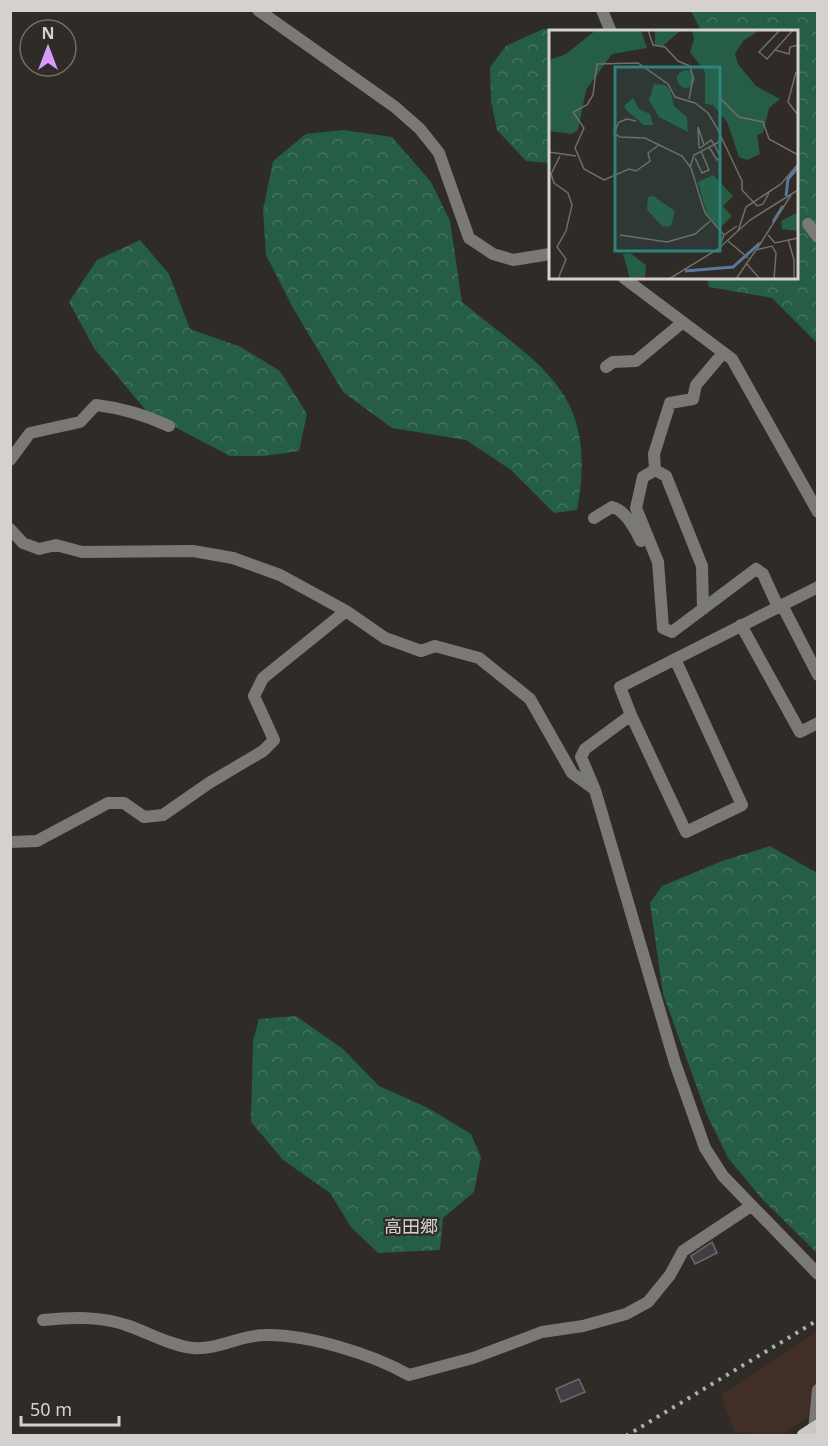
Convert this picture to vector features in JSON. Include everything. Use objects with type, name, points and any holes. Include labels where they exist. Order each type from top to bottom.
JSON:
[{"type":"street","points":[[258,10],[395,107],[420,129],[439,153],[469,238],[493,254],[513,260],[549,254]]},
{"type":"street","points":[[602,10],[610,30]]},
{"type":"street","points":[[808,224],[818,237]]},
{"type":"street","points":[[625,279],[732,359],[818,512]]},
{"type":"street","points":[[606,367],[613,362],[636,361],[682,322]]},
{"type":"street","points":[[655,470],[654,454],[670,403],[693,399],[696,385],[723,353]]},
{"type":"street","points":[[10,460],[30,434],[80,422],[96,405],[117,407],[169,426]]},
{"type":"street","points":[[655,470],[643,477],[636,508],[658,568],[663,628],[672,632],[756,569],[764,574],[818,675]]},
{"type":"street","points":[[655,470],[666,476],[697,550],[702,566],[703,609]]},
{"type":"street","points":[[594,519],[612,507],[618,508],[635,530],[649,561],[658,568]]},
{"type":"street","points":[[10,529],[23,543],[39,549],[56,545],[82,552],[193,551],[233,558],[280,575],[346,611],[385,638],[421,651],[435,646],[478,658],[530,699],[572,773],[595,790]]},
{"type":"street","points":[[675,659],[742,805],[686,832],[620,687],[741,625],[818,587]]},
{"type":"street","points":[[10,842],[37,841],[108,803],[124,803],[144,817],[163,815],[209,783],[263,752],[274,740],[254,696],[263,678],[346,611]]},
{"type":"street","points":[[741,625],[800,732],[818,723]]},
{"type":"street","points":[[631,715],[585,749],[581,757],[595,790],[671,1052],[705,1148],[723,1176],[818,1274]]},
{"type":"street","points":[[43,1320],[74,1317],[106,1320],[193,1348],[213,1347],[264,1334],[320,1343],[379,1358],[409,1375],[473,1358],[542,1332],[583,1326],[627,1314],[648,1302],[670,1275],[683,1251],[751,1206]]},
{"type":"street","points":[[812,1431],[818,1390]]},
{"type":"shaded area","points":[[816,1331],[817,1412],[781,1435],[752,1435],[750,1431],[735,1433],[721,1395]]},
{"type":"green space","points":[[691,11],[817,11],[817,343],[772,298],[709,287],[707,279],[798,279],[798,30],[700,30]]},
{"type":"green space","points":[[543,29],[566,30],[549,30],[549,163],[526,161],[497,130],[491,101],[490,67],[506,46]]},
{"type":"green space","points":[[343,130],[392,137],[431,182],[450,221],[462,302],[539,365],[558,386],[571,409],[580,437],[582,470],[577,510],[554,513],[511,470],[466,440],[392,428],[343,392],[293,308],[266,255],[263,210],[273,161],[306,134]]},
{"type":"green space","points":[[140,240],[169,274],[190,329],[241,347],[280,371],[307,414],[299,451],[264,456],[230,456],[148,413],[94,348],[69,302],[97,260]]},
{"type":"green space","points":[[770,846],[817,873],[817,1253],[763,1200],[728,1158],[707,1115],[663,994],[650,903],[662,886],[722,861]]},
{"type":"green space","points":[[296,1016],[343,1049],[379,1086],[428,1108],[471,1134],[481,1157],[474,1192],[443,1218],[440,1250],[378,1253],[351,1227],[330,1193],[283,1160],[251,1122],[253,1041],[259,1019]]},
{"type":"building","points":[[712,1242],[717,1253],[695,1264],[691,1256]]},
{"type":"building","points":[[579,1379],[585,1392],[561,1402],[556,1389]]},
{"type":"railway","points":[[626,1436],[818,1320]]},
{"type":"district","name":"高田郷","points":[[411,1227]]}]
